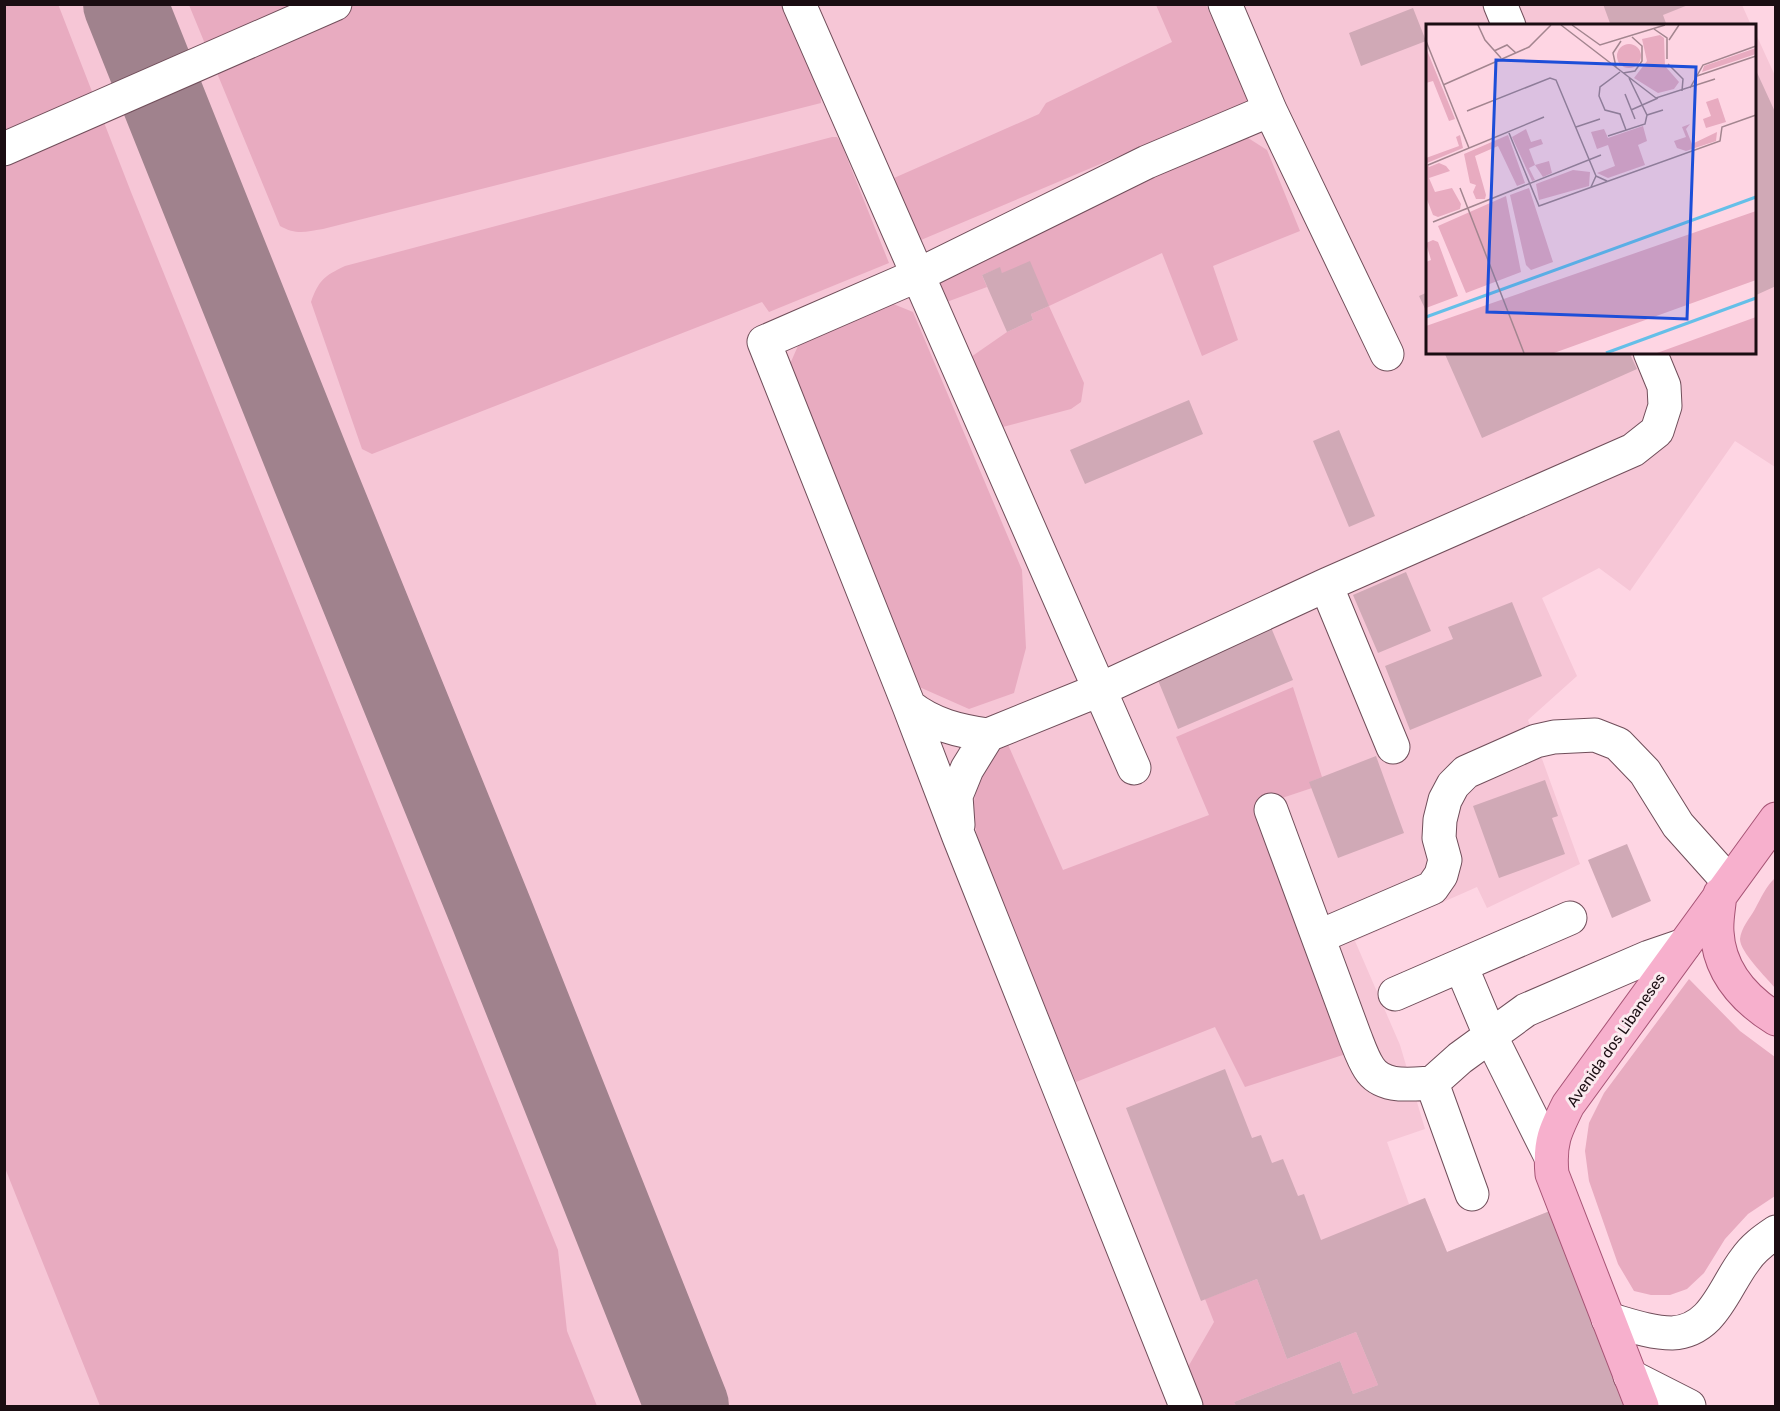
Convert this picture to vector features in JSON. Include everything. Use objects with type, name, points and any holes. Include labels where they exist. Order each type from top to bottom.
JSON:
[{"type":"main road","name":"Avenida dos Libaneses","points":[[1642,1407],[1552,1174],[1550,1155],[1552,1141],[1568,1105],[1776,819]]},
{"type":"main road","points":[[1776,838],[1761,848],[1731,880],[1716,931],[1725,967],[1734,983],[1759,1009],[1776,1019]]},
{"type":"street","points":[[4,150],[335,4]]},
{"type":"street","points":[[799,4],[1134,768]]},
{"type":"street","points":[[1225,4],[1270,110],[1387,354]]},
{"type":"street","points":[[1500,4],[1508,24]]},
{"type":"street","points":[[1186,1407],[764,342],[918,275],[1148,162],[1270,110]]},
{"type":"street","points":[[909,706],[923,717],[938,724],[965,732],[988,735],[1100,690],[1326,585],[1633,450],[1657,431],[1665,406],[1664,386],[1651,354]]},
{"type":"street","points":[[1326,585],[1393,747]]},
{"type":"street","points":[[959,837],[956,796],[967,769],[988,735]]},
{"type":"street","points":[[1318,937],[1432,888],[1441,875],[1445,860],[1439,838],[1440,820],[1445,800],[1453,785],[1466,772],[1536,741],[1554,737],[1595,735],[1618,744],[1645,772],[1678,825],[1731,880]]},
{"type":"street","points":[[1271,810],[1369,1069],[1378,1077],[1391,1083],[1432,1083],[1460,1058],[1527,1010],[1649,957],[1684,945]]},
{"type":"street","points":[[1395,994],[1570,918]]},
{"type":"street","points":[[1461,966],[1490,1035],[1550,1155]]},
{"type":"street","points":[[1432,1083],[1472,1194]]},
{"type":"street","points":[[1608,1319],[1655,1331],[1674,1333],[1691,1329],[1718,1306],[1744,1261],[1760,1242],[1776,1232]]},
{"type":"street","points":[[1630,1376],[1689,1407]]},
{"type":"shaded area","points":[[58,4],[131,192],[558,1250],[567,1331],[597,1406],[100,1406],[5,1168],[4,5]]},
{"type":"shaded area","points":[[5,5],[1742,5],[1751,24],[1426,24],[1426,354],[1756,354],[1756,34],[1776,78],[1775,467],[1735,441],[1630,591],[1599,568],[1542,598],[1577,676],[1528,720],[1580,864],[1487,908],[1477,887],[1355,941],[1400,1045],[1425,1129],[1387,1142],[1409,1204],[1425,1198],[1447,1252],[1560,1207],[1638,1406],[5,1406]]},
{"type":"shaded area","points":[[189,5],[784,5],[820,88],[821,103],[323,229],[296,232],[280,226]]},
{"type":"shaded area","points":[[1156,5],[1206,5],[1255,106],[1228,110],[921,240],[894,178],[1039,114],[1046,103],[1172,42]]},
{"type":"shaded area","points":[[1245,136],[1267,150],[1300,231],[1213,266],[1238,340],[1202,356],[1162,253],[1049,306],[1002,273],[999,268],[982,275],[987,287],[944,303],[939,282],[1217,145]]},
{"type":"shaded area","points":[[837,137],[841,143],[889,263],[769,312],[762,302],[372,454],[362,449],[311,302],[317,288],[332,273],[345,266]]},
{"type":"shaded area","points":[[886,301],[913,312],[1022,570],[1026,648],[1014,693],[969,709],[917,686],[790,364],[801,339]]},
{"type":"shaded area","points":[[1049,306],[1084,383],[1081,402],[1071,409],[999,428],[968,359],[1007,332],[1033,320],[1031,314]]},
{"type":"shaded area","points":[[1293,687],[1322,777],[1310,782],[1312,788],[1255,807],[1352,1052],[1245,1087],[1215,1027],[1076,1082],[980,848],[973,809],[977,787],[986,767],[1006,740],[1063,870],[1209,815],[1176,737]]},
{"type":"shaded area","points":[[1775,878],[1775,988],[1744,951],[1740,939],[1746,923],[1766,888]]},
{"type":"shaded area","points":[[1689,979],[1740,1031],[1775,1057],[1775,1196],[1748,1214],[1725,1239],[1704,1273],[1687,1289],[1670,1295],[1651,1295],[1634,1291],[1618,1264],[1589,1181],[1585,1151],[1589,1123],[1604,1093]]},
{"type":"shaded area","points":[[1257,1279],[1287,1359],[1356,1332],[1378,1385],[1353,1394],[1340,1361],[1234,1402],[1236,1406],[1203,1406],[1188,1367],[1214,1322],[1205,1299]]},
{"type":"building","points":[[1603,4],[1688,5],[1663,15],[1666,24],[1610,24]]},
{"type":"building","points":[[1413,8],[1426,41],[1361,66],[1349,33]]},
{"type":"building","points":[[1756,70],[1776,114],[1776,286],[1756,295]]},
{"type":"building","points":[[1030,261],[1049,306],[1031,314],[1033,320],[1007,332],[982,275],[1000,267],[1002,273]]},
{"type":"building","points":[[1426,293],[1426,311],[1419,296]]},
{"type":"building","points":[[1445,354],[1630,354],[1637,369],[1482,438]]},
{"type":"building","points":[[1189,400],[1203,434],[1085,484],[1070,450]]},
{"type":"building","points":[[1339,430],[1375,516],[1349,527],[1313,441]]},
{"type":"building","points":[[1406,572],[1431,631],[1378,653],[1353,595]]},
{"type":"building","points":[[1512,602],[1542,676],[1410,730],[1385,666],[1453,639],[1448,627]]},
{"type":"building","points":[[1270,625],[1293,680],[1178,729],[1155,673]]},
{"type":"building","points":[[1376,756],[1404,833],[1338,858],[1309,782]]},
{"type":"building","points":[[1545,780],[1558,816],[1552,818],[1565,854],[1499,878],[1473,806]]},
{"type":"building","points":[[1627,844],[1651,901],[1612,918],[1588,860]]},
{"type":"building","points":[[1225,1069],[1252,1138],[1261,1135],[1272,1163],[1283,1159],[1298,1196],[1304,1194],[1321,1240],[1425,1198],[1447,1252],[1560,1207],[1638,1406],[1236,1406],[1234,1402],[1340,1361],[1353,1394],[1378,1385],[1356,1332],[1287,1359],[1257,1279],[1201,1301],[1126,1108]]},
{"type":"taxiway","points":[[125,4],[687,1406]]}]
